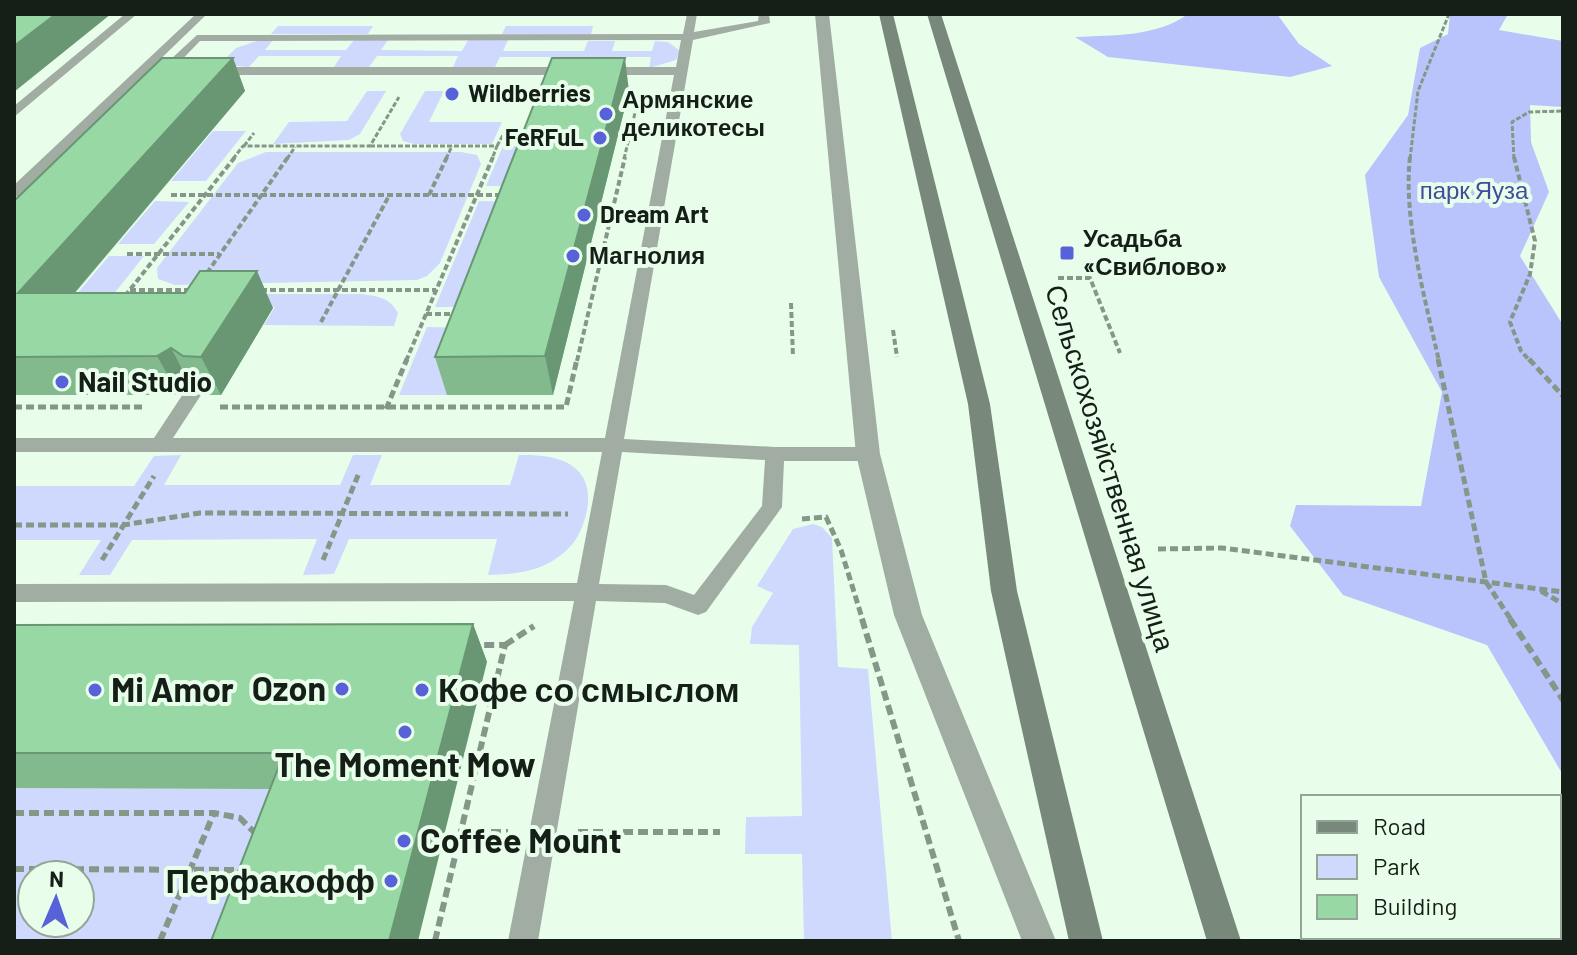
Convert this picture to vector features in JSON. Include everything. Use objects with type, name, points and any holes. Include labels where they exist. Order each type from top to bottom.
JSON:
[{"type":"main road","points":[[886,14],[979,404],[1004,591],[1086,941]]},
{"type":"main road","name":"Сельскохозяйственная улица","points":[[934,14],[1224,941]]},
{"type":"street","points":[[822,14],[868,454],[908,615],[1039,941]]},
{"type":"lane","points":[[14,113],[132,14]]},
{"type":"lane","points":[[14,193],[202,14]]},
{"type":"lane","points":[[523,941],[598,515],[692,14]]},
{"type":"lane","points":[[681,71],[164,71],[197,38],[688,37],[764,23],[764,14]]},
{"type":"lane","points":[[167,444],[188,401]]},
{"type":"lane","points":[[14,445],[611,445],[775,454],[868,454]]},
{"type":"lane","points":[[14,593],[584,592],[666,594],[698,606],[772,507],[775,454]]},
{"type":"path","points":[[1449,14],[1418,91],[1408,178],[1423,288],[1486,582],[1563,700]]},
{"type":"path","points":[[14,407],[188,401],[387,407],[566,407],[641,86]]},
{"type":"path","points":[[370,146],[403,91]]},
{"type":"path","points":[[1563,111],[1536,111],[1517,116],[1512,122],[1513,153],[1531,221],[1534,258],[1510,322],[1521,351],[1563,396]]},
{"type":"path","points":[[124,298],[254,133]]},
{"type":"path","points":[[309,592],[504,133]]},
{"type":"path","points":[[243,146],[497,146]]},
{"type":"path","points":[[429,195],[452,146]]},
{"type":"path","points":[[204,278],[296,147]]},
{"type":"path","points":[[321,322],[390,194]]},
{"type":"path","points":[[171,195],[506,195]]},
{"type":"path","points":[[127,254],[220,254]]},
{"type":"path","points":[[1058,278],[1090,278],[1120,353]]},
{"type":"path","points":[[130,290],[195,290]]},
{"type":"path","points":[[259,290],[436,290]]},
{"type":"path","points":[[791,303],[793,357]]},
{"type":"path","points":[[426,314],[463,314]]},
{"type":"path","points":[[82,593],[167,444]]},
{"type":"path","points":[[14,525],[123,525],[190,513],[598,515]]},
{"type":"path","points":[[1158,549],[1222,548],[1563,592]]},
{"type":"path","points":[[841,550],[959,941]]},
{"type":"path","points":[[1537,588],[1563,604]]},
{"type":"path","points":[[435,941],[505,645],[458,645]]},
{"type":"path","points":[[14,813],[214,813],[240,818],[255,830],[262,847]]},
{"type":"path","points":[[160,941],[214,813]]},
{"type":"path","points":[[461,832],[720,832]]},
{"type":"path","points":[[14,869],[260,870]]},
{"type":"green space","points":[[1188,14],[1277,14],[1299,44],[1332,66],[1290,77],[1108,57],[1075,37],[1149,31],[1176,22]]},
{"type":"green space","name":"парк Яуза","points":[[1450,14],[1508,14],[1499,30],[1563,41],[1563,107],[1530,105],[1531,142],[1549,192],[1520,256],[1563,325],[1563,775],[1487,645],[1343,595],[1290,526],[1296,505],[1421,506],[1442,392],[1379,277],[1365,175],[1408,115],[1420,48],[1448,34]]},
{"type":"green space","points":[[278,26],[373,26],[368,34],[271,34]]},
{"type":"green space","points":[[506,26],[593,26],[591,34],[502,34]]},
{"type":"green space","points":[[260,40],[273,40],[265,50],[346,50],[354,40],[388,40],[381,50],[462,51],[468,40],[508,40],[503,51],[584,51],[588,41],[615,41],[612,51],[652,51],[655,41],[668,42],[680,51],[676,60],[649,68],[651,57],[610,57],[607,68],[579,68],[582,57],[500,57],[495,67],[453,67],[458,56],[377,56],[369,67],[334,67],[341,56],[259,56],[249,67],[235,66],[226,58],[236,48]]},
{"type":"green space","points":[[367,91],[386,91],[360,134],[349,140],[273,144],[289,122],[347,121]]},
{"type":"green space","points":[[425,91],[444,91],[429,122],[502,122],[492,144],[414,144],[403,141],[400,134]]},
{"type":"green space","points":[[213,131],[246,131],[206,181],[171,181]]},
{"type":"green space","points":[[503,146],[530,146],[515,186],[486,186]]},
{"type":"green space","points":[[266,152],[461,152],[477,155],[481,164],[440,263],[427,276],[417,280],[175,285],[158,279],[157,268],[238,163]]},
{"type":"green space","points":[[155,201],[189,202],[154,244],[118,244]]},
{"type":"green space","points":[[479,201],[510,202],[470,307],[435,307]]},
{"type":"green space","points":[[109,256],[144,256],[97,315],[59,315]]},
{"type":"green space","points":[[192,294],[360,294],[382,298],[398,313],[394,326],[264,325],[275,307],[217,307]]},
{"type":"green space","points":[[427,327],[472,328],[447,395],[399,395]]},
{"type":"green space","points":[[181,455],[164,485],[340,485],[353,455],[382,455],[370,485],[510,485],[519,455],[533,455],[570,464],[579,472],[588,494],[587,510],[576,539],[561,555],[530,570],[497,575],[488,575],[497,539],[349,539],[334,574],[303,575],[317,539],[132,540],[110,575],[79,575],[101,540],[14,540],[14,486],[134,486],[154,456]]},
{"type":"green space","points":[[813,524],[822,527],[832,538],[838,667],[868,669],[892,941],[804,941],[802,854],[745,854],[746,817],[802,816],[799,645],[750,644],[752,627],[773,593],[757,586],[793,529]]},
{"type":"green space","points":[[14,788],[308,789],[253,941],[14,941]]},
{"type":"building","points":[[14,14],[56,14],[14,46]]},
{"type":"building","points":[[162,58],[233,58],[18,293],[185,293],[200,271],[257,271],[201,357],[183,356],[171,348],[157,356],[14,357],[14,201]]},
{"type":"building","points":[[552,58],[625,58],[545,356],[435,357]]},
{"type":"building","points":[[473,624],[389,941],[211,941],[284,753],[14,753],[14,625]]},
{"type":"place","name":"Wildberries","points":[[452,94]]},
{"type":"place","name":"Армянские деликотесы","points":[[606,114]]},
{"type":"place","name":"FeRFuL","points":[[600,138]]},
{"type":"place","name":"Dream Art","points":[[584,215]]},
{"type":"place","name":"Усадьба «Свиблово»","points":[[1067,253]]},
{"type":"place","name":"Магнолия","points":[[573,256]]},
{"type":"place","name":"Nail Studio","points":[[62,382]]},
{"type":"place","name":"Ozon","points":[[342,689]]},
{"type":"place","name":"Mi Amor","points":[[95,690]]},
{"type":"place","name":"Кофе со смыслом","points":[[422,690]]},
{"type":"place","name":"The Moment Mow","points":[[405,732]]},
{"type":"place","name":"Coffee Mount","points":[[404,841]]},
{"type":"place","name":"Перфакофф","points":[[391,881]]}]
